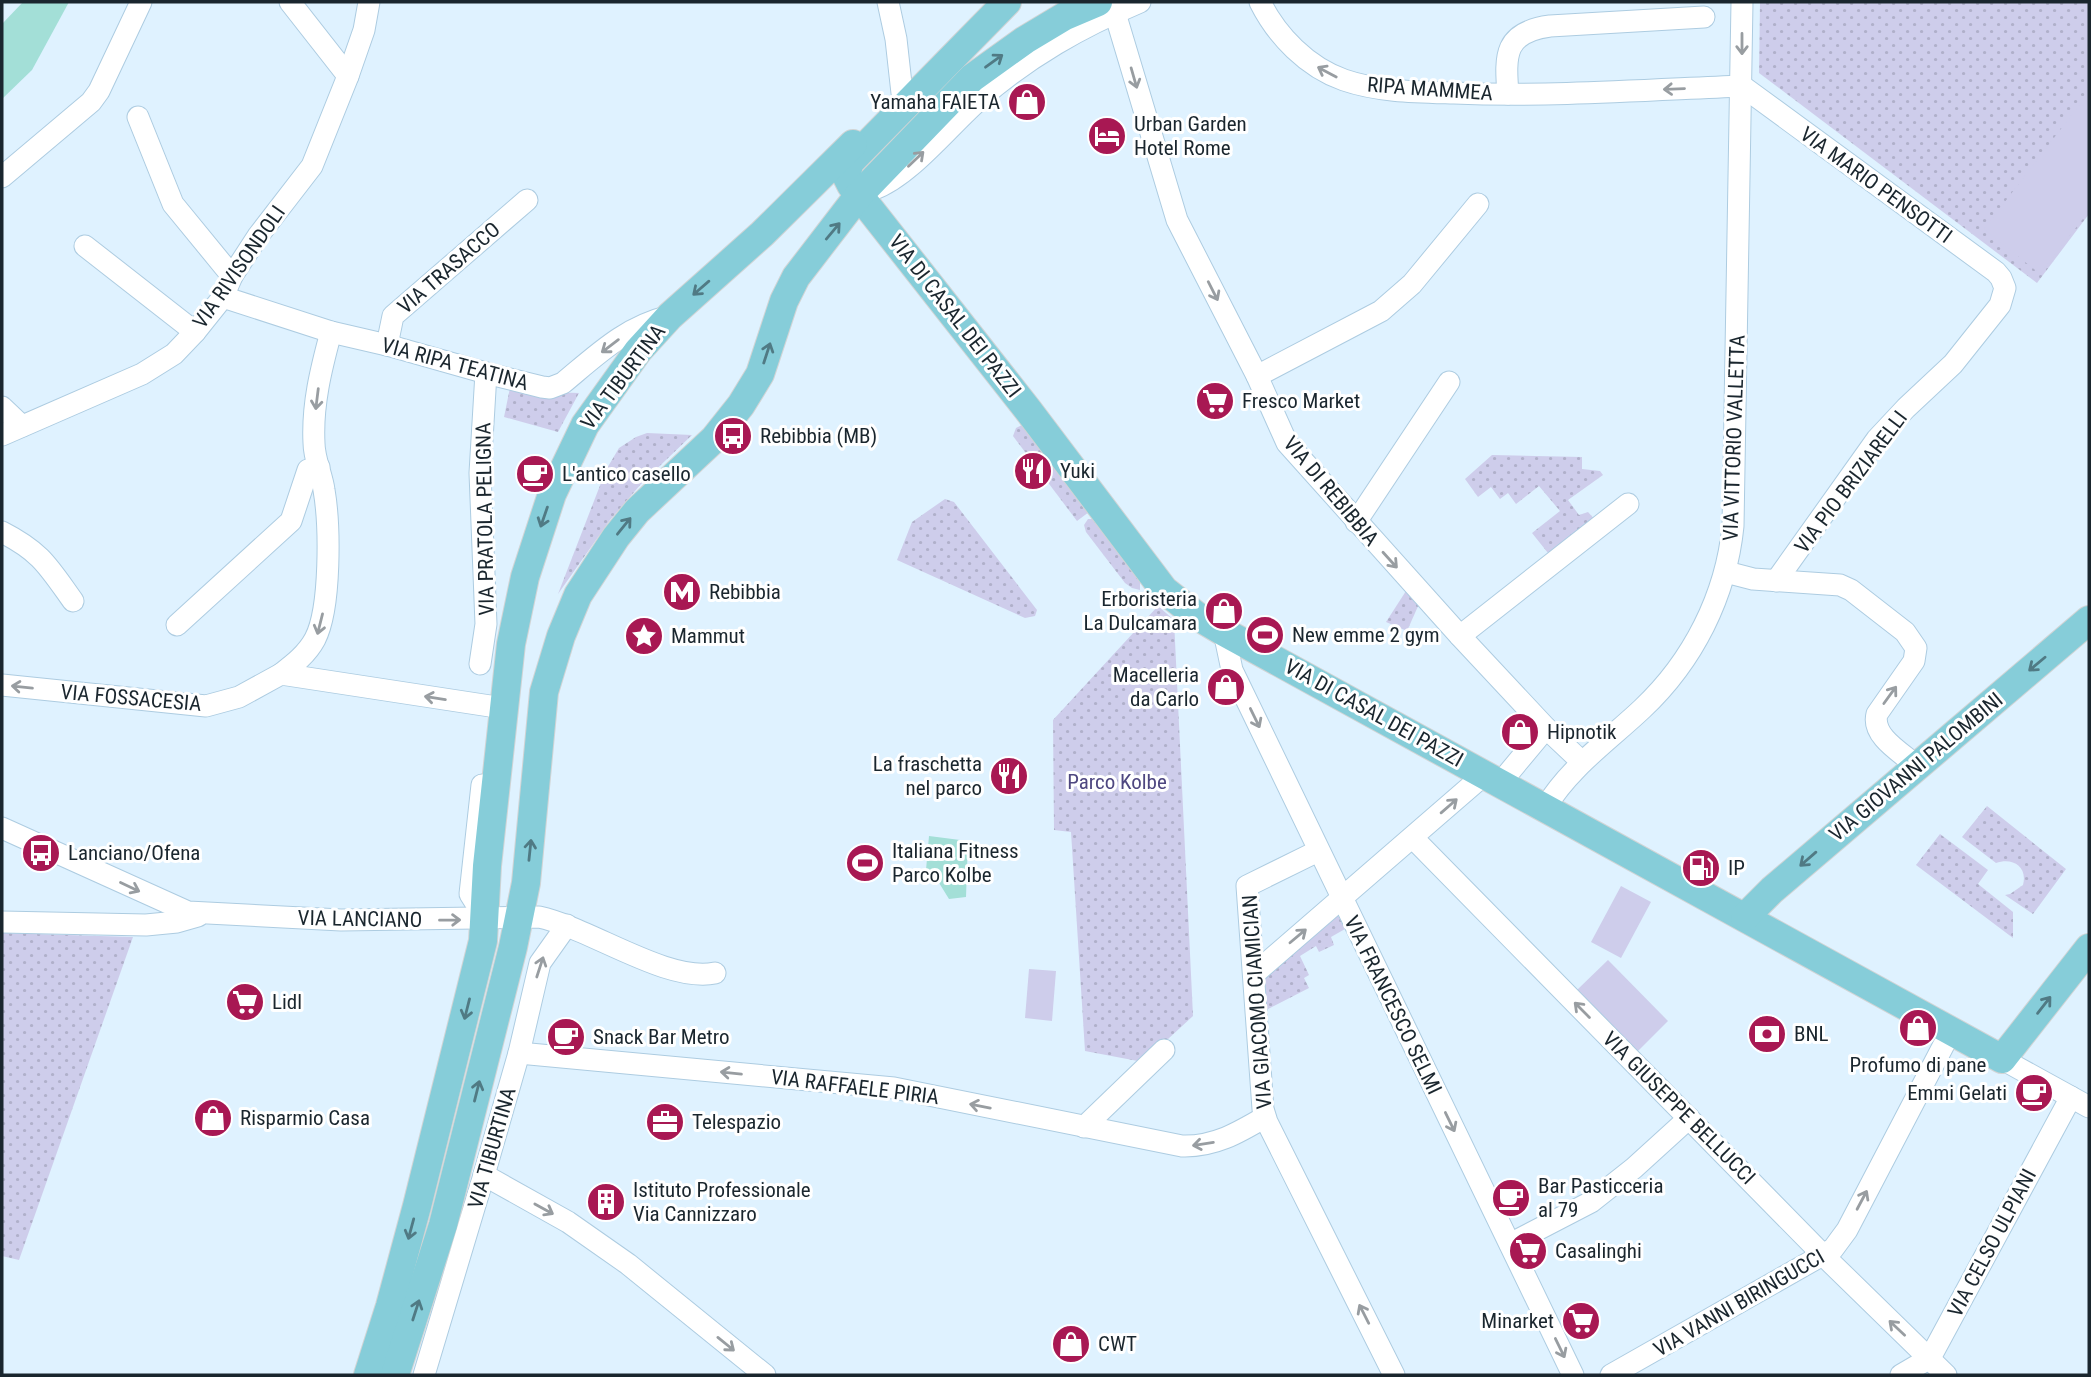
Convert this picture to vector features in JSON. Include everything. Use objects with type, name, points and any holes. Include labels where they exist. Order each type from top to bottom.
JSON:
[{"type":"main road","name":"VIA TIBURTINA","points":[[395,1375],[443,1225],[513,947],[529,859],[542,702],[561,636],[585,582],[616,537],[648,500],[726,425],[741,405],[760,374],[783,301],[805,265],[859,195],[846,175],[850,162],[999,9],[1018,2]]},
{"type":"main road","points":[[859,195],[972,78],[1072,9],[1107,7]]},
{"type":"main road","name":"VIA TIBURTINA","points":[[368,1375],[390,1306],[430,1157],[483,942],[487,866],[514,622],[533,549],[552,494],[585,425],[634,356],[670,316],[762,234],[901,93],[943,68]]},
{"type":"main road","name":"VIA DI CASAL DEI PAZZI","points":[[859,195],[1020,399],[1164,590],[1197,616],[2002,1059]]},
{"type":"main road","name":"VIA GIOVANNI PALOMBINI","points":[[1745,917],[1772,890],[1917,765],[2089,621]]},
{"type":"main road","points":[[2002,1059],[2089,948]]},
{"type":"street","points":[[2,177],[92,102],[141,2]]},
{"type":"street","points":[[290,2],[348,76]]},
{"type":"street","name":"VIA RIVISONDOLI","points":[[2,435],[142,374],[174,354],[195,332],[223,298],[232,276],[258,236],[312,166],[364,30],[369,2]]},
{"type":"street","points":[[888,2],[896,39],[901,93]]},
{"type":"street","points":[[859,195],[879,187],[899,174],[978,100],[1015,70],[1107,7],[1140,2]]},
{"type":"street","name":"RIPA MAMMEA","points":[[1260,2],[1288,43],[1318,67],[1343,79],[1396,91],[1508,94],[1742,86]]},
{"type":"street","name":"VIA VITTORIO VALLETTA","points":[[1545,808],[1562,783],[1582,762],[1642,709],[1675,672],[1701,631],[1726,572],[1733,526],[1742,2]]},
{"type":"street","name":"VIA DI REBIBBIA","points":[[1107,7],[1177,220],[1257,376],[1286,443],[1460,636],[1546,728],[1582,762]]},
{"type":"street","name":"RIPA MAMMEA","points":[[1508,94],[1507,55],[1518,38],[1530,31],[1550,26],[1704,17]]},
{"type":"street","name":"VIA MARIO PENSOTTI","points":[[1742,86],[1996,272],[2005,288]]},
{"type":"street","points":[[138,117],[173,204],[232,276]]},
{"type":"street","name":"VIA TRASACCO","points":[[387,345],[393,316],[527,200]]},
{"type":"street","points":[[1257,376],[1359,324],[1387,306],[1418,278],[1478,204]]},
{"type":"street","points":[[85,246],[195,332]]},
{"type":"street","name":"VIA PIO BRIZIARELLI","points":[[1776,581],[1877,439],[1968,347],[2000,305],[2005,288]]},
{"type":"street","name":"VIA RIPA TEATINA","points":[[223,298],[331,332],[542,387],[557,386],[629,331],[670,316]]},
{"type":"street","name":"VIA FOSSACESIA","points":[[2,685],[206,706],[239,697],[281,674],[304,655],[317,636],[323,609],[327,511],[313,446],[316,397],[331,332]]},
{"type":"street","name":"VIA PRATOLA PELIGNA","points":[[480,664],[486,624],[480,473],[486,373]]},
{"type":"street","points":[[1356,522],[1449,382]]},
{"type":"street","points":[[2,407],[22,426]]},
{"type":"street","points":[[177,625],[291,521],[308,470],[318,467]]},
{"type":"street","points":[[1460,636],[1628,503]]},
{"type":"street","points":[[2,532],[28,545],[37,553],[73,601]]},
{"type":"street","points":[[1726,572],[1753,579],[1840,585],[1855,593],[1909,635],[1916,648],[1914,661],[1877,713],[1875,723],[1882,736],[1917,765]]},
{"type":"street","name":"VIA FRANCESCO SELMI","points":[[1224,632],[1232,670],[1573,1375]]},
{"type":"street","points":[[281,674],[503,708]]},
{"type":"street","points":[[1254,974],[1413,838],[1493,778],[1546,728]]},
{"type":"street","name":"VIA LANCIANO","points":[[2,828],[178,909],[202,914],[341,920],[539,917],[567,925],[650,962],[692,972],[715,973]]},
{"type":"street","name":"VIA GIUSEPPE BELLUCCI","points":[[1413,838],[1824,1256],[1946,1375]]},
{"type":"street","name":"VIA GIACOMO CIAMICIAN","points":[[1318,851],[1247,886],[1265,1117],[1394,1375]]},
{"type":"street","name":"VIA LANCIANO","points":[[2,922],[146,925],[177,922],[202,914]]},
{"type":"street","name":"VIA TIBURTINA","points":[[424,1375],[519,1053],[540,963],[567,925]]},
{"type":"street","name":"VIA VANNI BIRINGUCCI","points":[[1611,1375],[1824,1256],[1838,1243],[1951,1031]]},
{"type":"street","points":[[1084,1127],[1164,1050]]},
{"type":"street","name":"VIA RAFFAELE PIRIA","points":[[519,1053],[894,1088],[1182,1146],[1224,1140],[1265,1117]]},
{"type":"street","points":[[2002,1059],[2080,1102]]},
{"type":"street","name":"VIA CELSO ULPIANI","points":[[1930,1359],[2080,1102]]},
{"type":"street","points":[[1510,1244],[1591,1202],[1634,1168],[1689,1118]]},
{"type":"street","points":[[484,1175],[568,1222],[608,1250],[765,1375]]},
{"type":"street","points":[[1901,1375],[1930,1359]]},
{"type":"green space","points":[[1760,2],[2089,2],[2089,214],[2037,283],[1759,73]]},
{"type":"green space","points":[[2080,104],[2089,111],[2089,211],[2040,274],[1984,229]]},
{"type":"green space","points":[[511,383],[549,392],[579,393],[558,432],[504,417]]},
{"type":"green space","points":[[1022,425],[1089,512],[1077,521],[1013,436],[1016,428]]},
{"type":"green space","points":[[647,433],[692,435],[641,484],[610,520],[558,594],[606,470],[619,448]]},
{"type":"green space","points":[[1492,455],[1582,457],[1582,469],[1600,471],[1603,475],[1568,500],[1579,515],[1588,512],[1599,524],[1552,558],[1532,533],[1560,511],[1539,486],[1516,504],[1508,493],[1500,499],[1491,487],[1478,497],[1465,479]]},
{"type":"green space","points":[[945,499],[954,502],[1037,610],[1035,616],[1025,618],[897,560],[912,522]]},
{"type":"green space","points":[[1088,519],[1095,519],[1140,580],[1140,590],[1125,583],[1086,532],[1084,525]]},
{"type":"green space","points":[[1406,591],[1419,604],[1407,631],[1386,622]]},
{"type":"green space","name":"Parco Kolbe","points":[[1158,606],[1174,620],[1193,1016],[1143,1062],[1085,1051],[1071,832],[1054,830],[1053,720]]},
{"type":"green space","points":[[1987,806],[2066,869],[2033,914],[2005,895],[2023,885],[2021,868],[2008,861],[1996,863],[1962,837]]},
{"type":"green space","points":[[1940,834],[1988,870],[1978,884],[2013,912],[2013,938],[1916,865]]},
{"type":"green space","points":[[1621,886],[1651,902],[1621,958],[1591,942]]},
{"type":"green space","points":[[1336,911],[1345,929],[1331,937],[1334,945],[1319,952],[1316,946],[1300,956],[1309,975],[1304,978],[1309,988],[1266,1010],[1264,976]]},
{"type":"green space","points":[[2,933],[133,937],[19,1260],[2,1256]]},
{"type":"green space","points":[[1608,960],[1668,1021],[1637,1052],[1577,990]]},
{"type":"green space","points":[[1029,969],[1056,971],[1052,1021],[1025,1018]]},
{"type":"shaded area","points":[[23,2],[69,2],[32,70],[2,99],[2,24]]},
{"type":"shaded area","points":[[929,836],[968,841],[966,897],[949,899],[936,878],[926,870]]},
{"type":"place","name":"Yamaha FAIETA","points":[[1027,102]]},
{"type":"place","name":"Urban Garden Hotel Rome","points":[[1107,136]]},
{"type":"place","name":"Fresco Market","points":[[1215,401]]},
{"type":"place","name":"Rebibbia (MB)","points":[[733,436]]},
{"type":"place","name":"Yuki","points":[[1033,471]]},
{"type":"place","name":"L'antico casello","points":[[535,474]]},
{"type":"place","name":"Rebibbia","points":[[682,592]]},
{"type":"place","name":"Erboristeria La Dulcamara","points":[[1224,611]]},
{"type":"place","name":"New emme 2 gym","points":[[1265,635]]},
{"type":"place","name":"Mammut","points":[[644,636]]},
{"type":"place","name":"Macelleria da Carlo","points":[[1226,687]]},
{"type":"place","name":"Hipnotik","points":[[1520,732]]},
{"type":"place","name":"La fraschetta nel parco","points":[[1009,776]]},
{"type":"place","name":"Lanciano/Ofena","points":[[41,853]]},
{"type":"place","name":"Italiana Fitness Parco Kolbe","points":[[865,863]]},
{"type":"place","name":"IP","points":[[1701,868]]},
{"type":"place","name":"Lidl","points":[[245,1002]]},
{"type":"place","name":"Profumo di pane","points":[[1918,1028]]},
{"type":"place","name":"BNL","points":[[1767,1034]]},
{"type":"place","name":"Snack Bar Metro","points":[[566,1037]]},
{"type":"place","name":"Emmi Gelati","points":[[2034,1093]]},
{"type":"place","name":"Risparmio Casa","points":[[213,1118]]},
{"type":"place","name":"Telespazio","points":[[665,1122]]},
{"type":"place","name":"Bar Pasticceria al 79","points":[[1511,1198]]},
{"type":"place","name":"Istituto Professionale Via Cannizzaro","points":[[606,1202]]},
{"type":"place","name":"Casalinghi","points":[[1528,1251]]},
{"type":"place","name":"Minarket","points":[[1581,1321]]},
{"type":"place","name":"CWT","points":[[1071,1344]]}]
